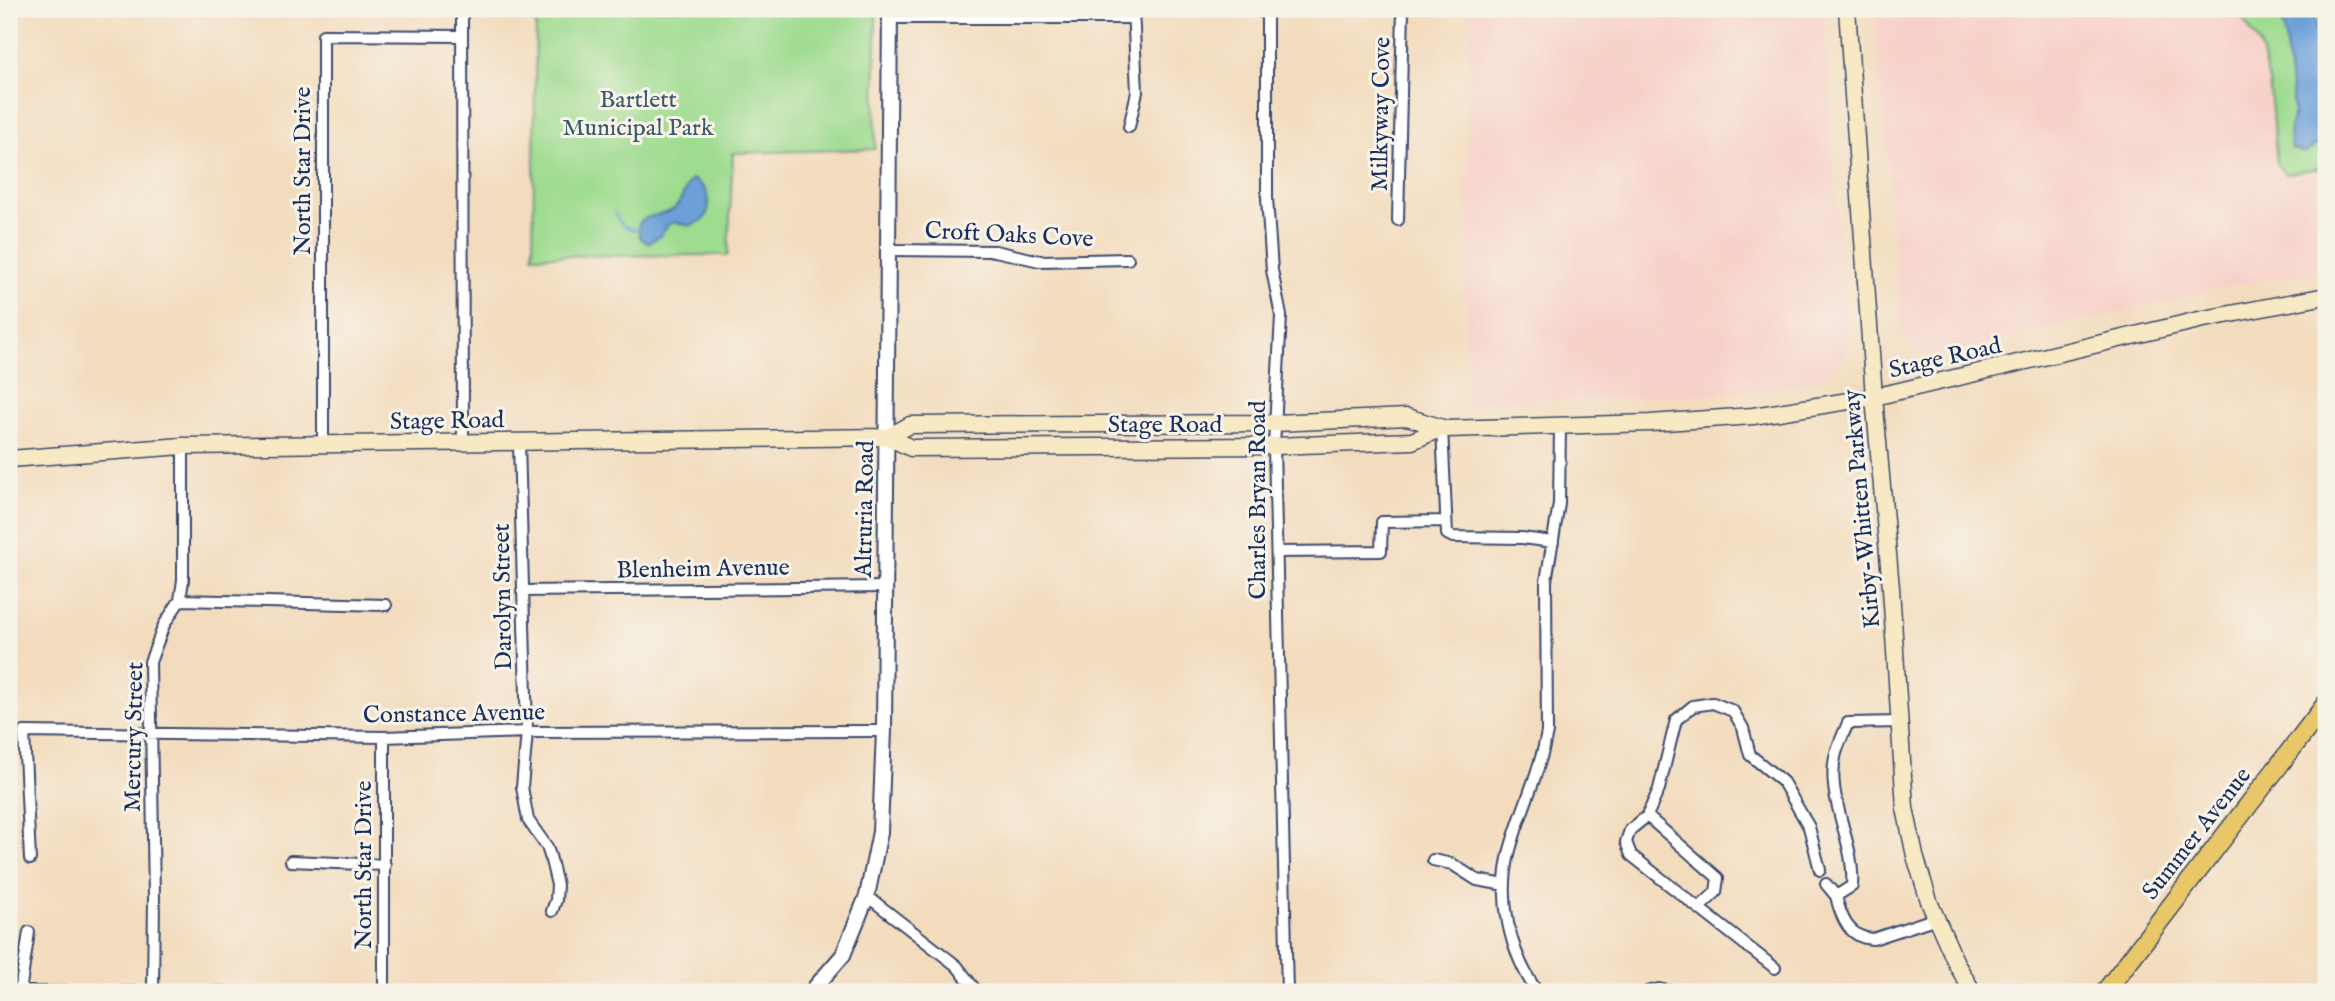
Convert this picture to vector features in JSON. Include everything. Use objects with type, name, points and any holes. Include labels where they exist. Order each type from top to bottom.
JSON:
[{"type":"main road","name":"Kirby-Whitten Parkway","points":[[1847,9],[1874,397],[1901,722],[1905,808],[1915,856],[1937,918],[1957,965],[1973,992]]},
{"type":"main road","name":"Stage Road","points":[[888,437],[910,425],[1275,423],[1408,417],[1443,428],[1650,423],[1753,416],[1874,397],[2199,320],[2326,296]]},
{"type":"main road","points":[[1090,423],[1091,447]]},
{"type":"main road","name":"Stage Road","points":[[9,459],[183,446],[888,437],[911,448],[1274,446],[1412,441],[1443,428]]},
{"type":"main road","name":"Summer Avenue","points":[[2105,992],[2326,704]]},
{"type":"street","points":[[462,9],[463,442]]},
{"type":"street","name":"Charles Bryan Road","points":[[1267,9],[1268,198],[1272,270],[1281,316],[1274,446],[1287,992]]},
{"type":"street","name":"Milkyway Cove","points":[[1398,220],[1403,9]]},
{"type":"street","points":[[890,13],[1133,13],[1137,92],[1129,127]]},
{"type":"street","name":"Altruria Road","points":[[811,992],[843,955],[867,896],[880,832],[888,437],[890,13]]},
{"type":"street","name":"North Star Drive","points":[[323,446],[323,35],[462,36]]},
{"type":"street","name":"Croft Oaks Cove","points":[[889,250],[995,251],[1040,261],[1128,259]]},
{"type":"street","points":[[1537,992],[1512,941],[1505,885],[1510,852],[1542,753],[1546,732],[1545,598],[1560,493],[1560,426]]},
{"type":"street","points":[[1443,428],[1447,534],[1452,537],[1522,538],[1553,542]]},
{"type":"street","name":"Darolyn Street","points":[[519,442],[527,732],[522,787],[528,820],[547,847],[550,856],[556,885],[556,900],[552,911]]},
{"type":"street","name":"Mercury Street","points":[[153,992],[150,662],[164,625],[180,600],[183,580],[183,446]]},
{"type":"street","points":[[1277,552],[1381,551],[1382,522],[1446,521]]},
{"type":"street","name":"Blenheim Avenue","points":[[522,591],[885,587]]},
{"type":"street","points":[[180,600],[386,606]]},
{"type":"street","points":[[1775,968],[1631,855],[1626,842],[1630,830],[1647,816],[1659,789],[1676,720],[1693,706],[1713,703],[1732,711],[1743,729],[1750,755],[1783,782],[1809,827],[1820,870]]},
{"type":"street","points":[[1836,897],[1852,886],[1854,869],[1835,786],[1835,755],[1848,723],[1901,722]]},
{"type":"street","name":"Constance Avenue","points":[[30,859],[24,732],[384,737],[527,732],[884,731]]},
{"type":"street","name":"North Star Drive","points":[[384,737],[384,992]]},
{"type":"street","points":[[1647,816],[1718,878],[1716,892],[1699,908]]},
{"type":"street","points":[[1433,860],[1451,864],[1477,880],[1505,885]]},
{"type":"street","points":[[291,861],[385,865]]},
{"type":"street","points":[[1826,884],[1836,897],[1840,915],[1853,932],[1863,938],[1873,939],[1937,918]]},
{"type":"street","points":[[867,896],[957,966],[976,992]]},
{"type":"street","points":[[20,992],[29,932]]},
{"type":"street","points":[[1647,992],[1659,989],[1673,992]]},
{"type":"street","points":[[9,992],[225,992]]},
{"type":"shaded area","points":[[1469,9],[1824,9],[1846,351],[1838,367],[1822,378],[1742,393],[1465,403]]},
{"type":"shaded area","points":[[1874,9],[2235,9],[2257,44],[2267,80],[2275,166],[2281,175],[2326,171],[2326,271],[2229,286],[1946,353],[1925,355],[1908,348],[1901,328]]},
{"type":"green space","name":"Bartlett Municipal Park","points":[[536,9],[876,9],[875,149],[733,153],[728,255],[533,256]]},
{"type":"green space","points":[[2236,9],[2326,9],[2326,167],[2285,174],[2277,164],[2269,81],[2259,43]]},
{"type":"water","points":[[2276,9],[2314,9],[2326,103],[2326,139],[2304,153],[2291,148],[2289,132],[2294,112],[2284,30]]},
{"type":"water","points":[[692,179],[698,182],[708,196],[704,220],[689,226],[675,222],[669,224],[660,236],[648,243],[641,239],[639,223],[643,219],[675,208]]},
{"type":"waterway","points":[[615,213],[624,226],[639,229]]}]
